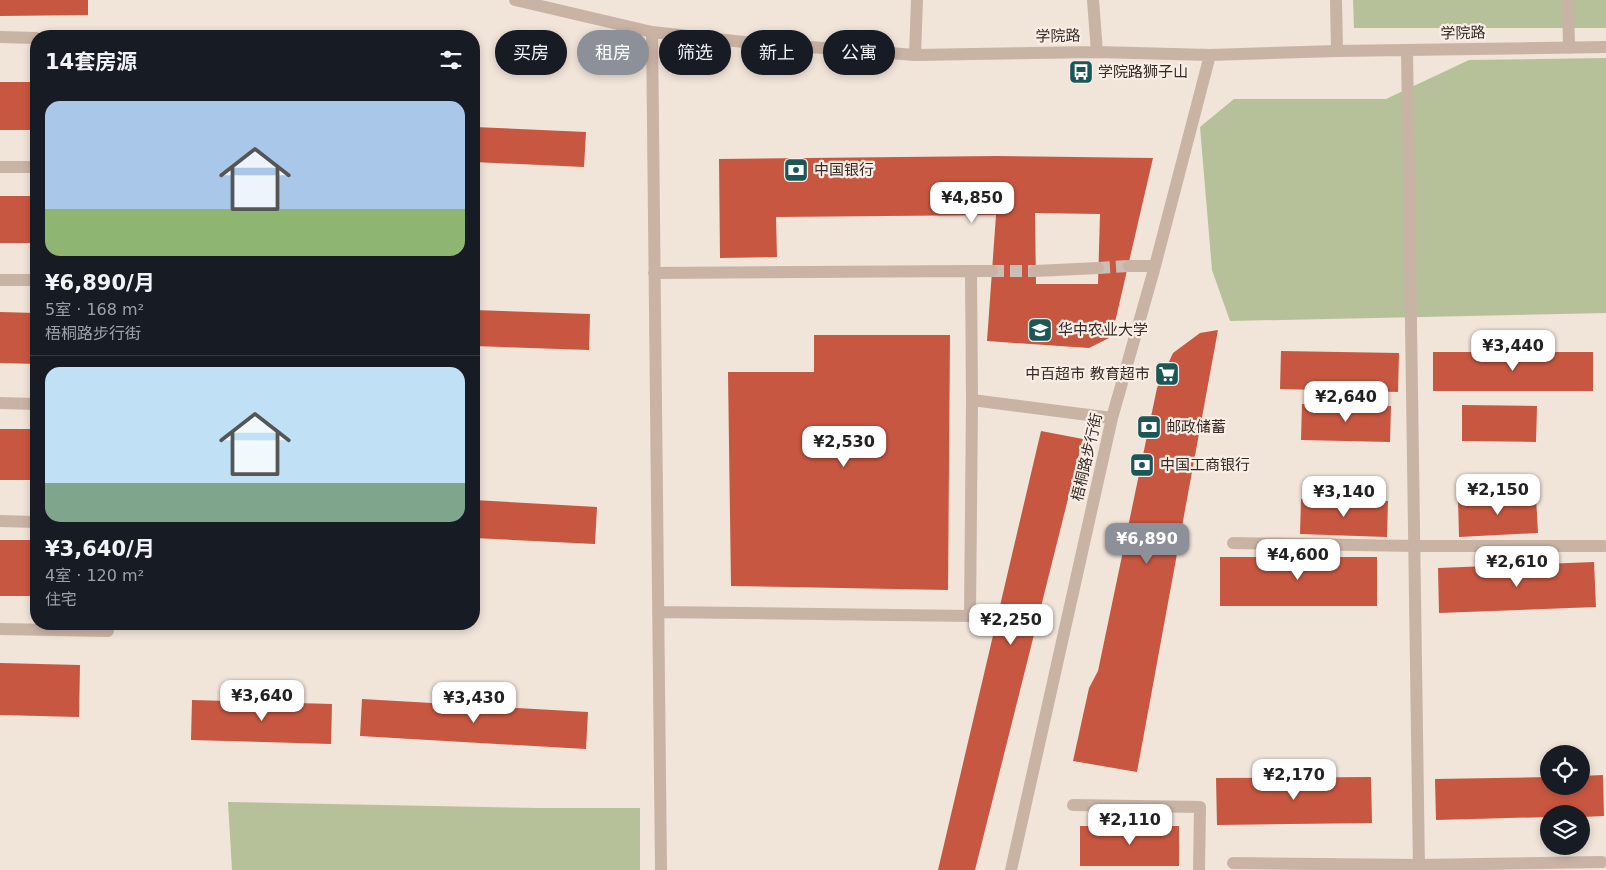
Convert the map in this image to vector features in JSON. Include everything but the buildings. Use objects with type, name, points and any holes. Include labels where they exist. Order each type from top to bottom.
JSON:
[{"type":"street","name":"学院路","points":[[515,0],[652,32],[744,42],[915,55],[1097,52],[1210,55],[1606,47]]},
{"type":"street","points":[[915,55],[917,0]]},
{"type":"street","points":[[1093,0],[1097,52]]},
{"type":"street","points":[[1336,0],[1337,51]]},
{"type":"street","points":[[1568,0],[1569,48]]},
{"type":"street","points":[[652,32],[661,870]]},
{"type":"street","points":[[0,37],[30,38]]},
{"type":"street","points":[[1408,50],[1419,867]]},
{"type":"street","name":"梧桐路步行街","points":[[1010,870],[1112,418],[1155,266],[1210,55]]},
{"type":"street","points":[[0,167],[30,167]]},
{"type":"street","points":[[1129,266],[1155,266]]},
{"type":"street","points":[[1036,271],[1098,268]]},
{"type":"street","points":[[659,612],[970,616],[972,400],[970,271]]},
{"type":"street","points":[[654,273],[992,271]]},
{"type":"street","points":[[0,280],[30,280]]},
{"type":"street","points":[[972,400],[1112,418]]},
{"type":"street","points":[[0,403],[30,404]]},
{"type":"street","points":[[0,521],[30,522]]},
{"type":"street","points":[[1233,543],[1414,546],[1604,546]]},
{"type":"street","points":[[0,629],[30,630]]},
{"type":"street","points":[[54,630],[108,630]]},
{"type":"street","points":[[1072,805],[1200,807],[1199,870]]},
{"type":"street","points":[[1233,864],[1419,867],[1602,862]]},
{"type":"green space","points":[[1353,0],[1606,0],[1606,28],[1354,28]]},
{"type":"green space","points":[[1606,58],[1606,313],[1230,321],[1212,270],[1200,127],[1234,99],[1386,99],[1469,60]]},
{"type":"green space","points":[[228,802],[640,808],[640,870],[232,870]]},
{"type":"tunnel","points":[[1098,268],[1129,266]]},
{"type":"tunnel","points":[[992,271],[1035,271]]},
{"type":"place","name":"学院路狮子山","points":[[1081,72]]},
{"type":"place","name":"中国银行","points":[[796,170]]},
{"type":"place","name":"华中农业大学","points":[[1040,330]]},
{"type":"place","name":"中百超市 教育超市","points":[[1167,374]]},
{"type":"place","name":"邮政储蓄","points":[[1149,427]]},
{"type":"place","name":"中国工商银行","points":[[1142,465]]}]
